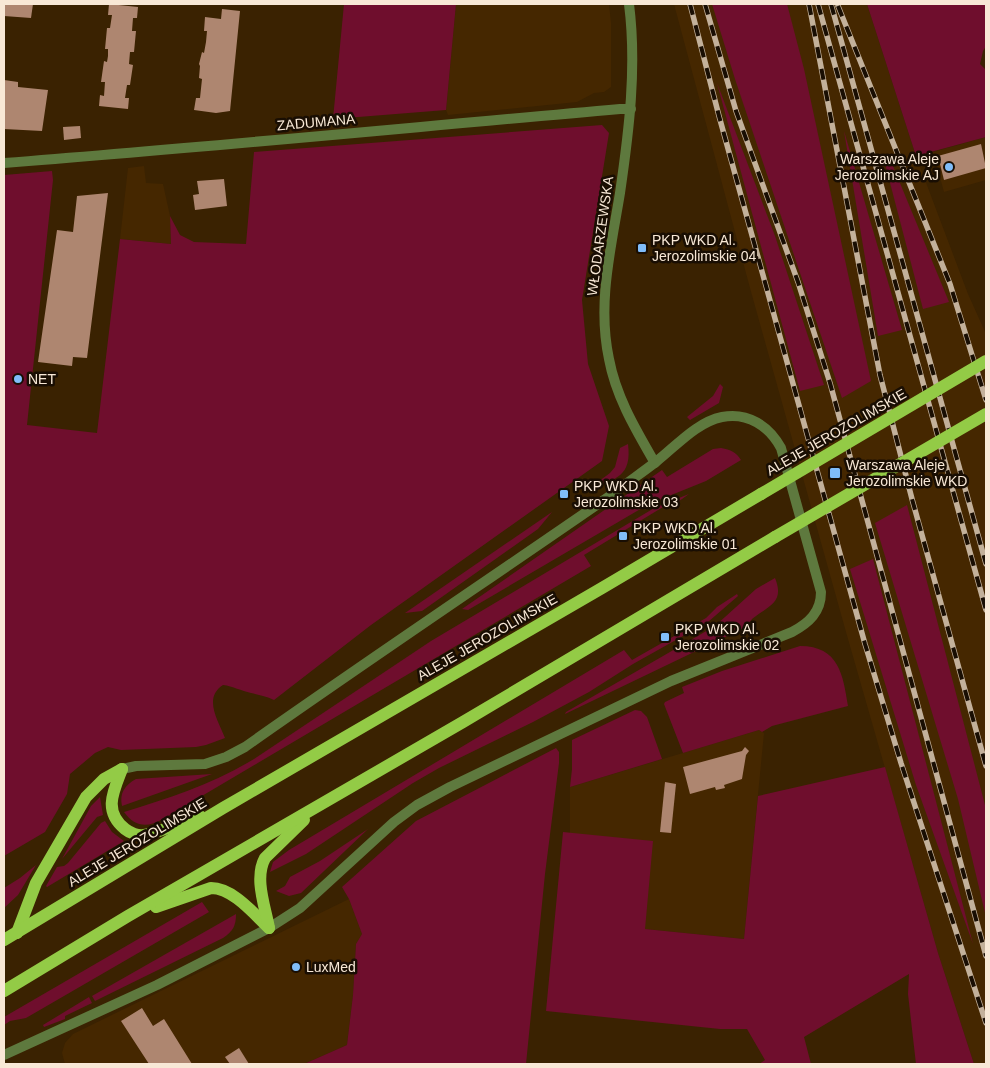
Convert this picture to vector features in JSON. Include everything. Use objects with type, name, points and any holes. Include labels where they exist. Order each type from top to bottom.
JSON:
[{"type":"main road","name":"ALEJE JEROZOLIMSKIE","points":[[4,940],[223,808],[585,598],[986,361]]},
{"type":"main road","points":[[4,991],[128,916],[319,806],[986,414]]},
{"type":"main road","points":[[122,769],[112,794],[112,814],[119,824],[129,832],[142,836],[223,808]]},
{"type":"main road","points":[[17,933],[36,883],[86,797],[104,779],[122,769]]},
{"type":"main road","points":[[269,928],[260,882],[261,866],[265,858],[319,806]]},
{"type":"main road","points":[[128,916],[211,888],[220,888],[234,896],[269,928]]},
{"type":"street","name":"WŁODARZEWSKA","points":[[629,4],[632,54],[631,109],[608,270],[604,323],[608,358],[616,385],[631,421],[655,463]]},
{"type":"street","name":"ZADUMANA","points":[[4,163],[631,109]]},
{"type":"street","points":[[4,1055],[157,985],[269,928],[300,908],[394,822],[417,805],[450,787],[671,681],[792,632],[814,617],[821,599],[819,582],[781,448],[772,433],[749,419],[732,416],[713,420],[698,428],[655,463],[245,747],[226,757],[205,764],[136,766],[122,769]]},
{"type":"shaded area","points":[[344,4],[456,4],[446,110],[333,119]]},
{"type":"shaded area","points":[[456,4],[609,4],[611,23],[611,87],[604,92],[594,93],[577,102],[448,115],[446,110]]},
{"type":"shaded area","points":[[674,4],[867,4],[916,156],[968,294],[986,334],[986,1064],[974,1064],[938,953],[750,288]]},
{"type":"shaded area","points":[[712,4],[787,4],[804,69],[871,381],[842,398],[735,79]]},
{"type":"shaded area","points":[[867,4],[986,4],[986,46],[980,64],[986,70],[986,137],[916,156]]},
{"type":"shaded area","points":[[717,83],[775,236],[824,385],[800,391]]},
{"type":"shaded area","points":[[602,125],[609,133],[582,300],[588,364],[609,426],[602,461],[371,625],[274,700],[223,685],[217,690],[213,703],[216,717],[225,738],[196,747],[121,750],[108,747],[95,753],[70,774],[67,794],[45,832],[4,856],[4,175],[52,171],[53,180],[27,425],[97,433],[120,239],[171,244],[170,216],[180,235],[194,242],[246,244],[254,152]]},
{"type":"shaded area","points":[[844,131],[902,330],[878,336]]},
{"type":"shaded area","points":[[986,137],[986,180],[944,192],[933,152]]},
{"type":"shaded area","points":[[888,154],[949,302],[923,309],[883,156]]},
{"type":"shaded area","points":[[144,166],[146,183],[163,184],[170,216],[171,244],[120,239],[128,168]]},
{"type":"shaded area","points":[[720,384],[723,387],[719,403],[690,420],[687,417],[713,396]]},
{"type":"shaded area","points":[[628,444],[628,463],[621,474],[608,482],[591,487],[610,473],[615,467],[620,448]]},
{"type":"shaded area","points":[[721,448],[733,452],[741,460],[706,481],[649,504],[468,610],[462,609],[662,470],[667,477],[713,449]]},
{"type":"shaded area","points":[[689,494],[675,504],[663,507],[584,555],[591,566],[163,819],[147,825],[132,821],[124,812],[190,790],[223,776],[254,759],[431,641],[656,507]]},
{"type":"shaded area","points":[[907,505],[986,809],[986,917],[958,799],[875,523]]},
{"type":"shaded area","points":[[552,512],[538,529],[422,611],[405,613]]},
{"type":"shaded area","points":[[873,559],[973,944],[916,785],[850,569]]},
{"type":"shaded area","points":[[775,578],[778,592],[775,601],[744,628],[565,714],[715,626],[756,589]]},
{"type":"shaded area","points":[[737,594],[738,596],[708,622],[633,664],[589,692],[439,768],[413,783],[306,854],[270,872],[273,862],[289,850],[624,650],[632,660],[706,618],[717,607]]},
{"type":"shaded area","points":[[800,646],[813,647],[823,651],[837,664],[844,684],[848,706],[772,726],[762,732],[759,730],[683,753],[664,704],[665,702],[684,693],[682,687],[722,671]]},
{"type":"shaded area","points":[[635,710],[641,711],[647,717],[662,759],[570,787],[572,740]]},
{"type":"shaded area","points":[[759,730],[764,733],[744,939],[645,929],[570,833],[570,787]]},
{"type":"shaded area","points":[[556,748],[559,752],[559,763],[545,874],[526,1064],[304,1064],[347,1045],[353,995],[356,944],[362,934],[349,899],[342,887],[416,821]]},
{"type":"shaded area","points":[[885,767],[938,953],[974,1064],[916,1064],[908,994],[909,974],[804,1037],[811,1064],[759,1064],[765,1060],[747,1029],[720,1029],[546,1011],[563,832],[653,841],[645,929],[744,939],[758,796]]},
{"type":"shaded area","points":[[212,774],[122,806],[122,793],[136,779]]},
{"type":"shaded area","points":[[100,797],[103,815],[97,817],[62,859],[91,806]]},
{"type":"shaded area","points":[[105,821],[112,832],[124,841],[47,887],[57,867],[68,863],[101,823]]},
{"type":"shaded area","points":[[368,829],[301,893],[289,896],[276,891],[285,886],[290,877],[320,861]]},
{"type":"shaded area","points":[[36,865],[18,895],[4,908],[4,888]]},
{"type":"shaded area","points":[[349,899],[362,934],[356,944],[353,995],[347,1045],[304,1064],[65,1064],[62,1053],[65,1043],[73,1034]]},
{"type":"shaded area","points":[[202,902],[209,912],[26,1018],[10,1021],[4,1025],[4,1017]]},
{"type":"shaded area","points":[[236,914],[233,928],[223,938],[95,1001],[92,996]]},
{"type":"shaded area","points":[[89,997],[92,1003],[65,1016],[65,1019],[44,1027],[43,1025]]},
{"type":"building","points":[[4,4],[33,4],[31,18],[4,16]]},
{"type":"building","points":[[109,4],[138,7],[137,18],[133,18],[132,31],[136,31],[134,52],[130,52],[129,64],[133,65],[130,85],[127,85],[125,98],[129,98],[128,109],[99,106],[100,95],[104,96],[105,82],[101,82],[104,61],[107,62],[108,56],[108,49],[105,49],[107,28],[110,28],[112,15],[108,15]]},
{"type":"building","points":[[222,9],[240,11],[230,111],[216,113],[194,110],[196,98],[200,98],[202,79],[199,78],[199,64],[206,42],[207,31],[204,31],[205,17],[221,19]]},
{"type":"building","points":[[4,80],[18,82],[18,87],[48,90],[42,131],[4,129]]},
{"type":"building","points":[[80,126],[81,138],[64,140],[63,127]]},
{"type":"building","points":[[981,144],[986,168],[944,180],[938,156]]},
{"type":"building","points":[[224,179],[227,206],[195,210],[193,195],[199,194],[197,181]]},
{"type":"building","points":[[108,193],[87,358],[73,357],[72,366],[38,362],[57,230],[73,232],[77,196]]},
{"type":"building","points":[[745,747],[749,751],[746,755],[742,779],[724,785],[725,788],[716,790],[715,787],[690,794],[683,767],[742,751]]},
{"type":"building","points":[[665,782],[676,784],[671,833],[660,832]]},
{"type":"building","points":[[142,1008],[153,1026],[164,1019],[192,1064],[149,1064],[121,1021]]},
{"type":"building","points":[[239,1048],[249,1064],[230,1064],[225,1057]]},
{"type":"railway","points":[[690,4],[719,116],[865,644],[901,763],[986,1023]]},
{"type":"railway","points":[[705,4],[736,111],[798,282],[830,383],[986,956]]},
{"type":"railway","points":[[809,4],[880,375],[912,499],[986,766]]},
{"type":"railway","points":[[818,4],[986,610]]},
{"type":"railway","points":[[831,4],[986,564]]},
{"type":"railway","points":[[838,6],[950,284],[986,400]]},
{"type":"place","name":"Warszawa Aleje Jerozolimskie AJ","points":[[949,167]]},
{"type":"place","name":"PKP WKD Al. Jerozolimskie 04","points":[[642,248]]},
{"type":"place","name":"NET","points":[[18,379]]},
{"type":"place","name":"Warszawa Aleje Jerozolimskie WKD","points":[[835,473]]},
{"type":"place","name":"PKP WKD Al. Jerozolimskie 03","points":[[564,494]]},
{"type":"place","name":"PKP WKD Al. Jerozolimskie 01","points":[[623,536]]},
{"type":"place","name":"PKP WKD Al. Jerozolimskie 02","points":[[665,637]]},
{"type":"place","name":"LuxMed","points":[[296,967]]}]
